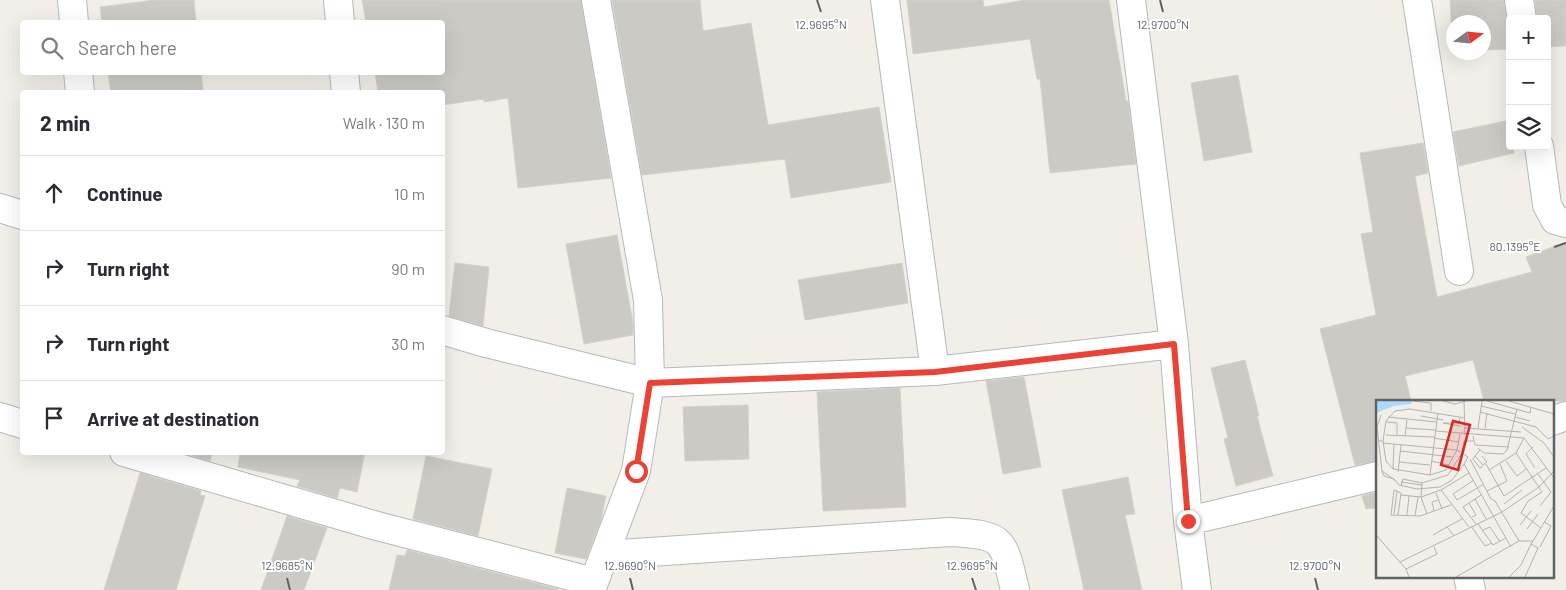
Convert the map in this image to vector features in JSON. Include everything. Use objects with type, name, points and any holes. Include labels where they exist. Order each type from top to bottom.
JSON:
[{"type":"street","points":[[72,0],[74,20]]},
{"type":"street","points":[[338,0],[340,20]]},
{"type":"street","points":[[134,455],[377,526],[593,586],[636,471],[650,383],[648,300],[596,0]]},
{"type":"street","points":[[885,0],[935,372]]},
{"type":"street","points":[[1131,0],[1174,344],[1188,521],[1197,590]]},
{"type":"street","points":[[1417,0],[1459,271]]},
{"type":"street","points":[[1519,0],[1521,15]]},
{"type":"street","points":[[78,75],[80,90]]},
{"type":"street","points":[[344,75],[346,90]]},
{"type":"street","points":[[1540,150],[1547,205],[1555,220],[1566,223]]},
{"type":"street","points":[[0,208],[20,214]]},
{"type":"street","points":[[445,331],[486,343],[650,383],[935,372],[1174,344]]},
{"type":"street","points":[[1554,420],[1566,416]]},
{"type":"street","points":[[0,417],[20,423]]},
{"type":"street","points":[[1188,521],[1376,476]]},
{"type":"street","points":[[605,555],[950,532],[977,534],[992,537],[1004,548],[1015,590]]},
{"type":"building","points":[[155,0],[194,0],[196,20],[102,20],[100,7]]},
{"type":"building","points":[[362,0],[581,0],[611,178],[518,188],[508,98],[445,105],[445,90],[378,90],[375,75],[445,75],[445,20],[366,20]]},
{"type":"building","points":[[612,0],[700,0],[703,31],[751,23],[768,125],[879,107],[891,182],[791,198],[785,159],[642,175]]},
{"type":"building","points":[[907,0],[983,0],[984,7],[1025,0],[1109,0],[1126,101],[1128,101],[1136,164],[1050,173],[1040,79],[1037,79],[1030,39],[913,54]]},
{"type":"building","points":[[1450,0],[1504,0],[1506,15],[1506,49],[1491,50],[1491,15],[1451,15]]},
{"type":"building","points":[[1535,0],[1566,0],[1566,46],[1551,47],[1551,15],[1537,15]]},
{"type":"building","points":[[108,75],[201,75],[203,90],[111,90]]},
{"type":"building","points":[[1238,75],[1252,152],[1204,161],[1191,83]]},
{"type":"building","points":[[1506,121],[1506,150],[1514,150],[1514,153],[1459,166],[1453,132]]},
{"type":"building","points":[[1423,143],[1428,173],[1415,176],[1437,297],[1532,272],[1526,257],[1566,242],[1566,401],[1484,400],[1473,360],[1405,376],[1411,400],[1376,400],[1376,461],[1355,465],[1320,329],[1376,315],[1361,234],[1373,232],[1360,153]]},
{"type":"building","points":[[617,235],[633,323],[633,335],[584,344],[566,244]]},
{"type":"building","points":[[455,263],[489,267],[483,326],[449,316]]},
{"type":"building","points":[[902,263],[908,303],[805,320],[798,280]]},
{"type":"building","points":[[1245,360],[1273,476],[1236,486],[1224,439],[1228,438],[1211,368]]},
{"type":"building","points":[[1024,377],[1041,467],[1003,474],[986,381]]},
{"type":"building","points":[[900,388],[906,507],[823,511],[817,392]]},
{"type":"building","points":[[748,405],[749,459],[685,461],[683,407]]},
{"type":"building","points":[[191,455],[211,455],[210,461]]},
{"type":"building","points":[[240,455],[364,455],[357,492],[340,488],[337,498],[297,486],[300,480],[238,467]]},
{"type":"building","points":[[426,456],[492,469],[478,536],[413,519]]},
{"type":"building","points":[[140,473],[201,491],[200,495],[205,496],[176,590],[104,590]]},
{"type":"building","points":[[1128,477],[1135,514],[1125,515],[1142,590],[1084,590],[1062,490]]},
{"type":"building","points":[[567,488],[606,496],[601,520],[586,559],[555,553]]},
{"type":"building","points":[[1376,492],[1376,508],[1366,509],[1362,496]]},
{"type":"building","points":[[287,516],[327,528],[304,590],[261,590]]},
{"type":"building","points":[[407,550],[558,590],[389,590],[397,555],[405,556]]},
{"type":"route","points":[[636,471],[650,383],[935,372],[1174,344],[1188,521]]}]
